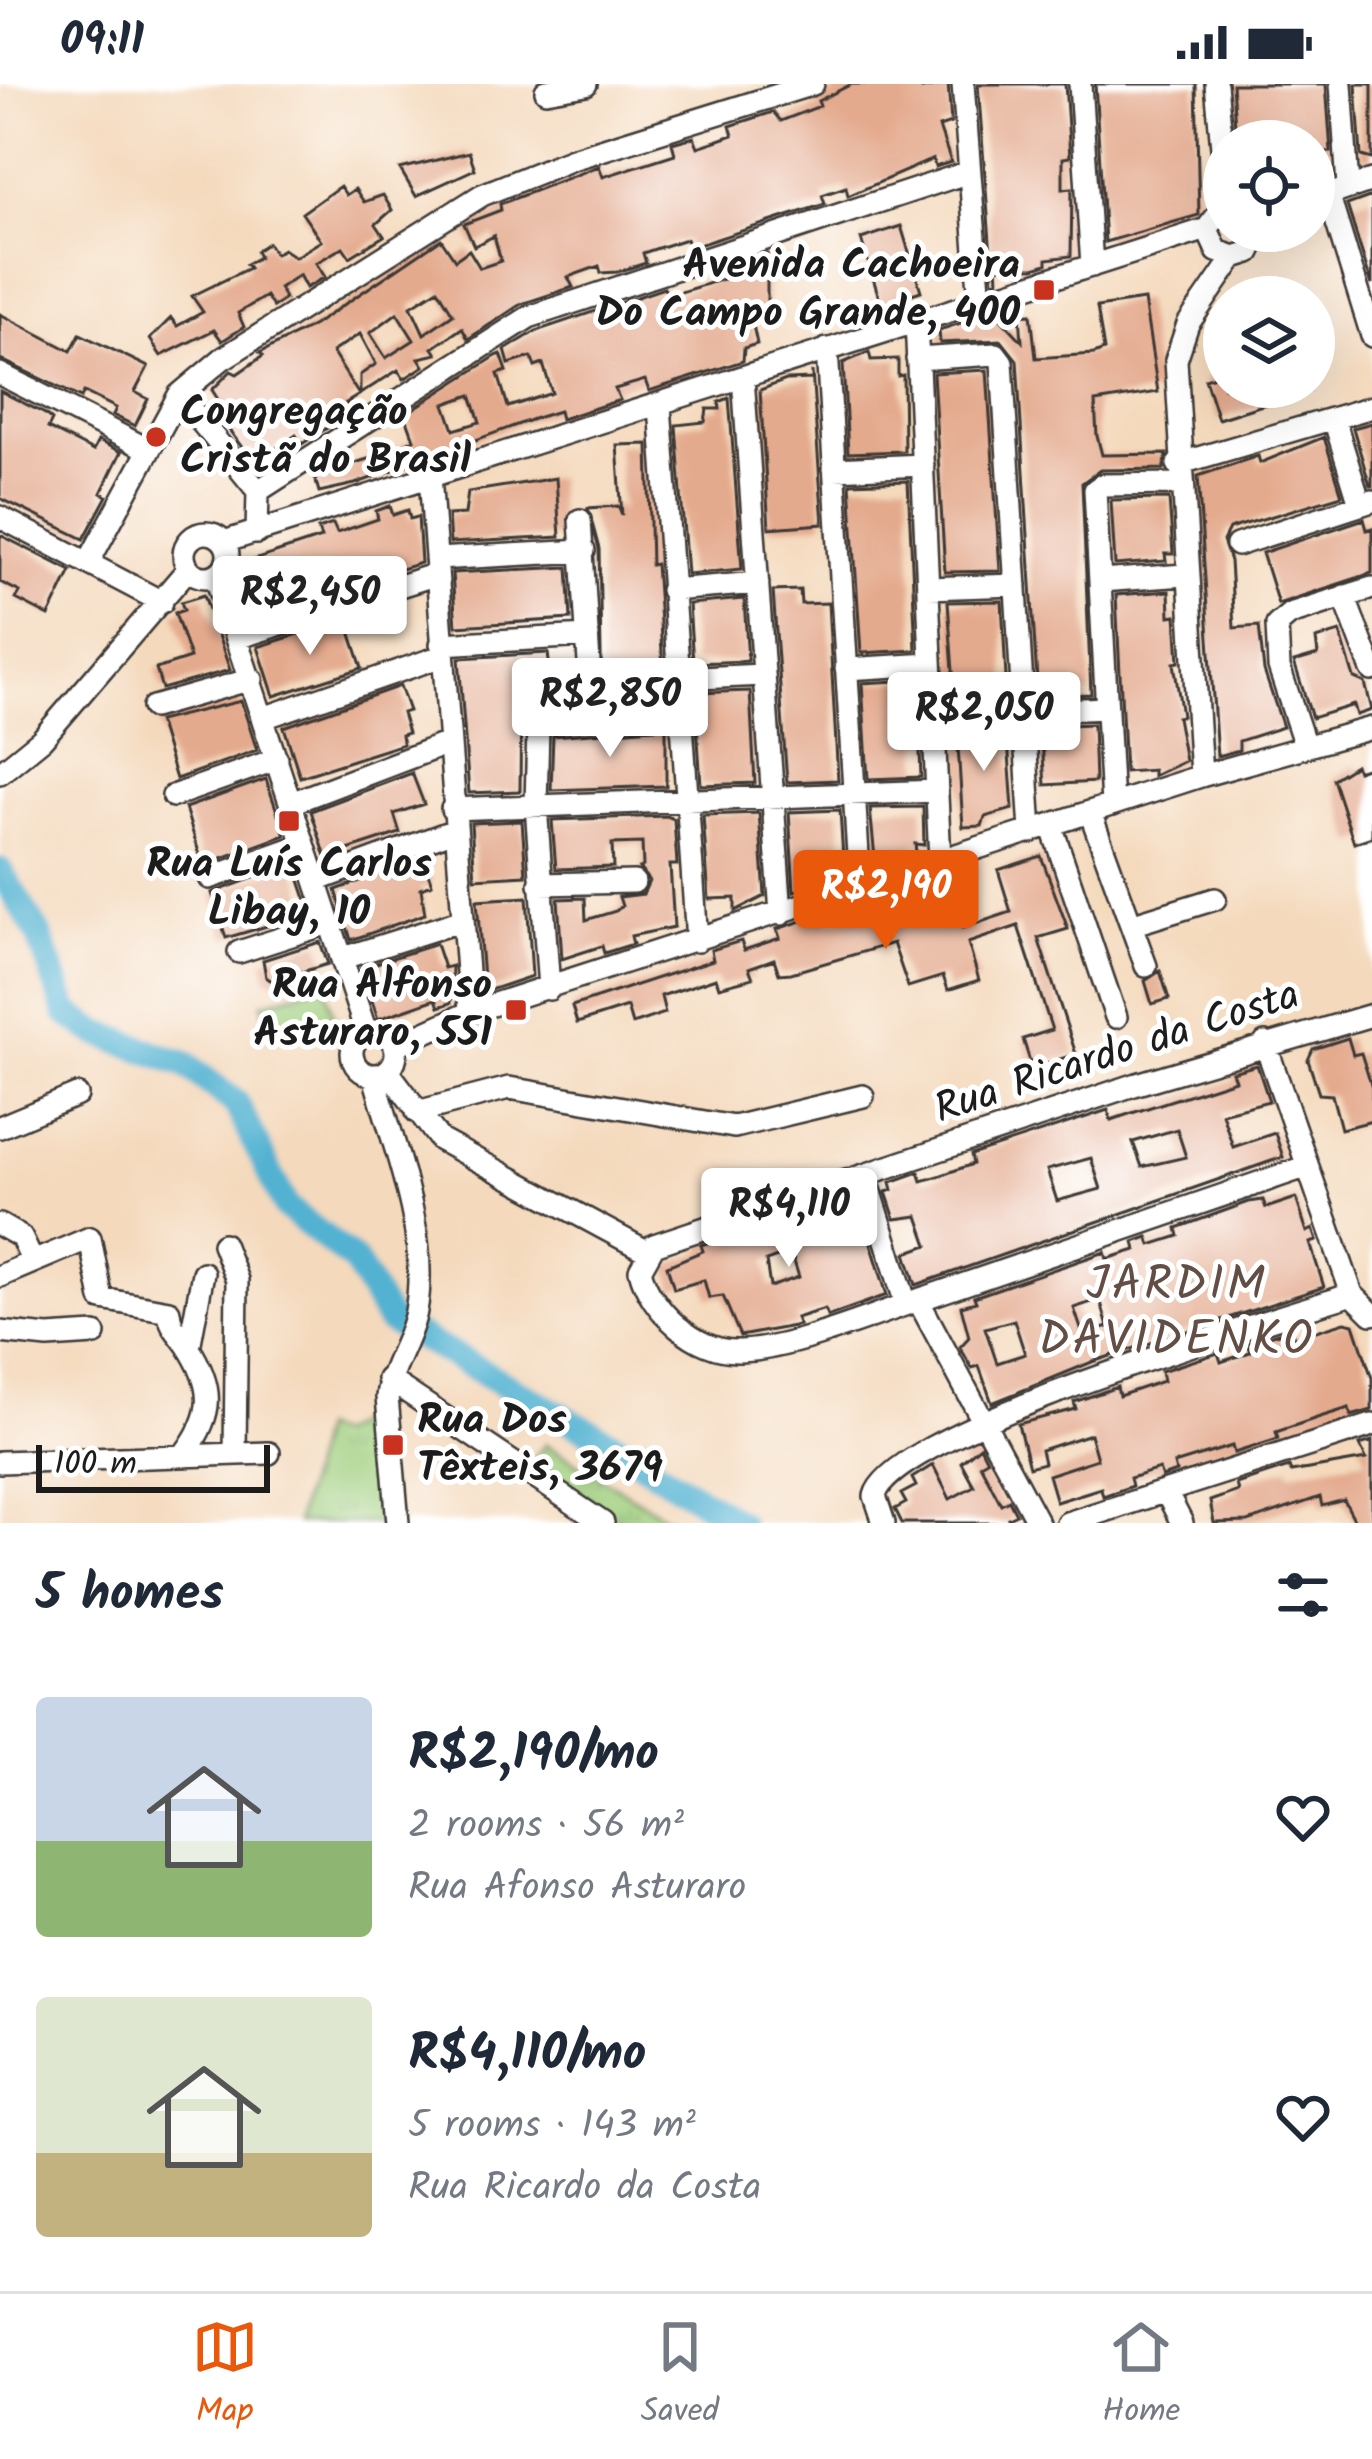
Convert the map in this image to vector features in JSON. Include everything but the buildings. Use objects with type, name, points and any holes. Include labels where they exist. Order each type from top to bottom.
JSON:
[{"type":"street","points":[[546,91],[586,84]]},
{"type":"street","points":[[88,563],[179,395],[222,358],[482,195],[572,159],[813,84]]},
{"type":"street","points":[[963,84],[980,302]]},
{"type":"street","points":[[1080,84],[1093,266]]},
{"type":"street","points":[[1216,84],[1219,120]]},
{"type":"street","points":[[1335,144],[1341,84]]},
{"type":"street","points":[[258,490],[529,316],[969,172]]},
{"type":"street","points":[[1335,192],[1372,180]]},
{"type":"street","points":[[1335,211],[1372,336]]},
{"type":"street","points":[[224,542],[228,561],[215,575],[206,578],[188,569],[184,560],[189,541],[207,533],[224,542],[257,532],[1203,230]]},
{"type":"street","points":[[1220,252],[1234,257],[1250,252]]},
{"type":"street","points":[[1201,776],[1179,474],[1178,343],[1234,257]]},
{"type":"street","points":[[916,320],[940,862]]},
{"type":"street","points":[[826,350],[860,888]]},
{"type":"street","points":[[917,359],[1000,356],[1024,711],[1041,828],[1116,1017]]},
{"type":"street","points":[[0,374],[149,450]]},
{"type":"street","points":[[743,377],[781,914]]},
{"type":"street","points":[[179,395],[258,490],[257,532]]},
{"type":"street","points":[[659,405],[683,798],[697,941]]},
{"type":"street","points":[[1112,805],[1095,490],[1102,484],[1179,474],[1372,407]]},
{"type":"street","points":[[1237,545],[1366,502],[1334,419]]},
{"type":"street","points":[[834,469],[922,465]]},
{"type":"street","points":[[430,476],[452,820],[470,1012]]},
{"type":"street","points":[[0,517],[162,602]]},
{"type":"street","points":[[580,520],[590,679]]},
{"type":"street","points":[[240,637],[437,566],[584,551]]},
{"type":"street","points":[[0,773],[42,739],[188,569]]},
{"type":"street","points":[[215,575],[240,637],[366,1032]]},
{"type":"street","points":[[1100,580],[1186,575]]},
{"type":"street","points":[[671,590],[758,583]]},
{"type":"street","points":[[928,588],[1016,585]]},
{"type":"street","points":[[1304,746],[1279,667],[1277,626],[1290,614],[1372,588]]},
{"type":"street","points":[[1344,596],[1372,670]]},
{"type":"street","points":[[266,717],[441,650],[588,636]]},
{"type":"street","points":[[847,668],[931,664]]},
{"type":"street","points":[[677,680],[763,675]]},
{"type":"street","points":[[153,707],[252,679]]},
{"type":"street","points":[[934,715],[1107,708]]},
{"type":"street","points":[[549,989],[536,735],[547,721],[679,711]]},
{"type":"street","points":[[395,1046],[470,1012],[1201,776],[1372,728]]},
{"type":"street","points":[[291,803],[448,743]]},
{"type":"street","points":[[173,796],[277,759]]},
{"type":"street","points":[[316,881],[452,820],[536,805],[937,791]]},
{"type":"street","points":[[1090,812],[1146,966]]},
{"type":"street","points":[[210,878],[304,844]]},
{"type":"street","points":[[541,884],[634,882]]},
{"type":"street","points":[[1134,924],[1215,899]]},
{"type":"street","points":[[343,958],[460,921]]},
{"type":"street","points":[[239,952],[329,923]]},
{"type":"street","name":"Rua Ricardo da Costa","points":[[648,1252],[654,1245],[1265,1042],[1372,1015]]},
{"type":"street","points":[[381,1074],[396,1060],[395,1046],[380,1032],[366,1032],[342,1062],[381,1074],[440,1140],[648,1252],[640,1270],[644,1289],[697,1341],[736,1352],[912,1302],[1306,1167]]},
{"type":"street","points":[[1265,1042],[1352,1294],[1372,1314]]},
{"type":"street","points":[[381,1074],[415,1230],[420,1277],[416,1315],[388,1379],[398,1523]]},
{"type":"street","points":[[417,1112],[509,1088],[734,1127],[863,1096]]},
{"type":"street","points":[[0,1127],[77,1095]]},
{"type":"street","points":[[866,1177],[912,1302],[984,1418],[1037,1523]]},
{"type":"street","points":[[0,1225],[21,1237],[32,1262]]},
{"type":"street","points":[[0,1276],[90,1238],[102,1298],[169,1312],[170,1325],[189,1348],[209,1416],[185,1453]]},
{"type":"street","points":[[223,1244],[237,1280],[235,1453]]},
{"type":"street","points":[[189,1348],[203,1274]]},
{"type":"street","points":[[884,1523],[875,1496],[886,1473],[984,1418],[1352,1294]]},
{"type":"street","points":[[0,1332],[95,1334]]},
{"type":"street","points":[[388,1379],[604,1523]]},
{"type":"street","points":[[1067,1523],[1372,1425]]},
{"type":"street","points":[[0,1462],[269,1453]]},
{"type":"street","points":[[1167,1494],[1182,1523]]},
{"type":"green space","points":[[325,985],[335,1021],[272,1040],[262,1003]]},
{"type":"green space","points":[[365,1417],[379,1469],[378,1523],[296,1523],[320,1429],[336,1435]]},
{"type":"green space","points":[[546,1444],[676,1523],[625,1523],[532,1460]]},
{"type":"waterway","points":[[0,871],[38,933],[67,1013],[95,1032],[185,1064],[236,1103],[286,1207],[355,1262],[388,1320],[615,1445],[738,1523]]},
{"type":"place","name":"Avenida Cachoeira Do Campo Grande, 400","points":[[1044,290]]},
{"type":"place","name":"Congregação Cristã do Brasil","points":[[156,437]]},
{"type":"place","name":"Rua Luís Carlos Libay, 10","points":[[289,821]]},
{"type":"place","name":"Rua Alfonso Asturaro, 551","points":[[516,1010]]},
{"type":"place","name":"Rua Dos Têxteis, 3679","points":[[393,1445]]},
{"type":"district","name":"JARDIM DAVIDENKO","points":[[1177,1314]]}]
